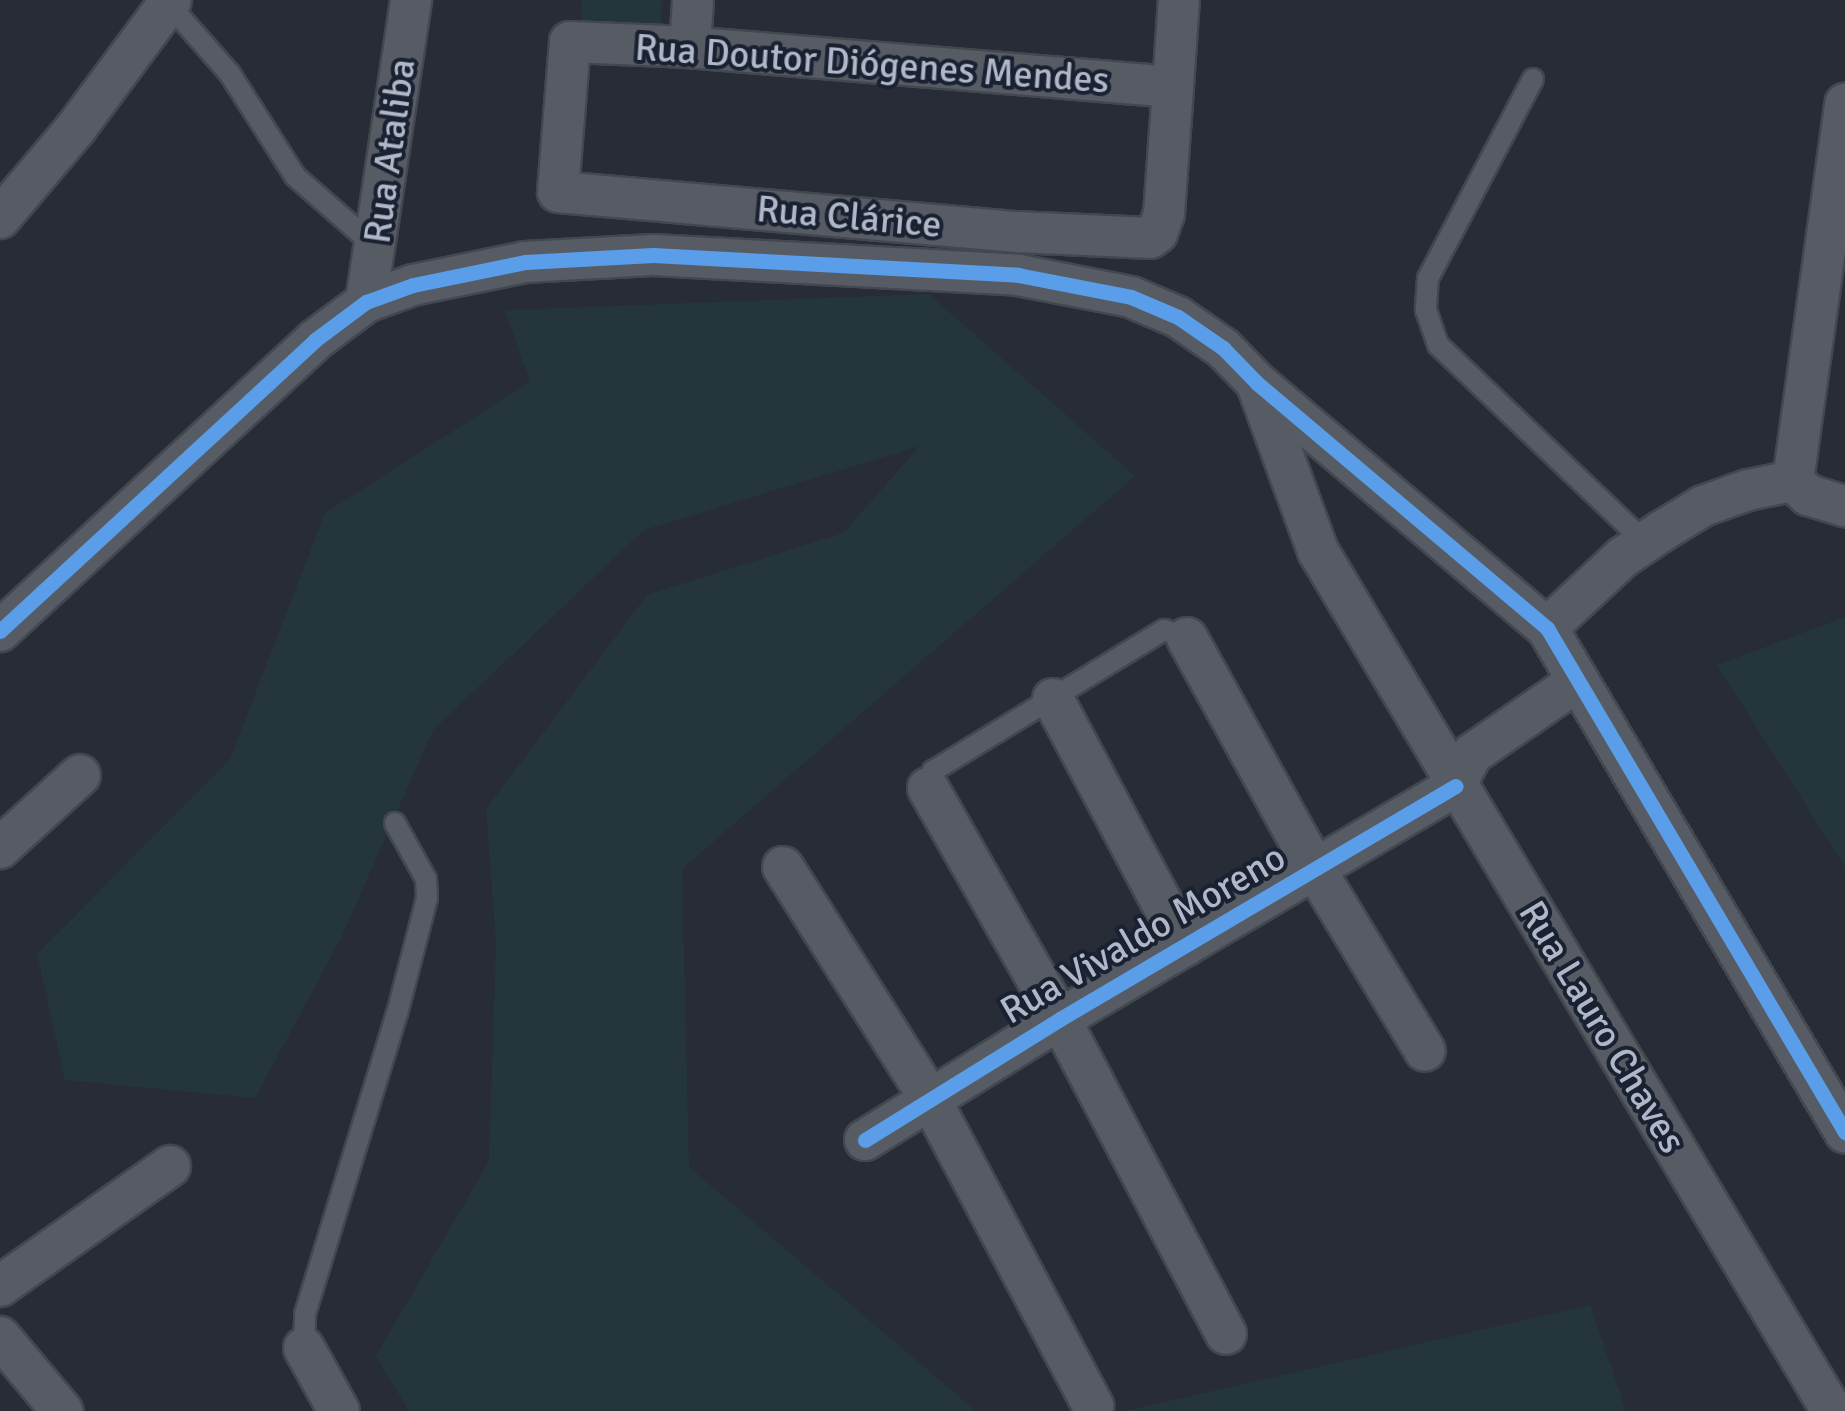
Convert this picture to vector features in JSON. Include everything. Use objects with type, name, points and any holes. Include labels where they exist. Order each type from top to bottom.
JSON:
[{"type":"street","name":"Rua Ataliba","points":[[366,302],[411,0]]},
{"type":"street","points":[[690,46],[692,0]]},
{"type":"street","points":[[1173,88],[1178,0]]},
{"type":"street","points":[[0,218],[168,2]]},
{"type":"street","name":"Rua Doutor Diógenes Mendes","points":[[558,192],[570,42],[690,46],[1173,88]]},
{"type":"street","name":"Rua Clárice","points":[[558,192],[1140,239],[1157,233],[1164,214],[1173,88]]},
{"type":"street","points":[[1793,481],[1845,104]]},
{"type":"street","points":[[0,631],[269,380],[366,302],[413,285],[525,262],[653,255],[1018,275],[1131,297],[1178,317],[1222,348],[1257,383],[1547,628],[1845,1132]]},
{"type":"street","name":"Rua Lauro Chaves","points":[[1257,383],[1318,551],[1832,1411]]},
{"type":"street","points":[[1547,628],[1623,557],[1703,506],[1748,490],[1793,481]]},
{"type":"street","points":[[1793,481],[1808,496],[1845,506]]},
{"type":"street","points":[[1186,638],[1316,871],[1425,1051]]},
{"type":"street","points":[[1455,786],[1472,754],[1578,680]]},
{"type":"street","points":[[1053,698],[1186,946]]},
{"type":"street","points":[[0,848],[80,776]]},
{"type":"street","name":"Rua Vivaldo Moreno","points":[[865,1140],[1060,1019],[1455,786]]},
{"type":"street","points":[[928,788],[1060,1019],[1226,1334]]},
{"type":"street","points":[[783,867],[930,1099],[1093,1406]]},
{"type":"street","points":[[0,1286],[170,1166]]},
{"type":"street","points":[[0,1337],[62,1411]]},
{"type":"street","points":[[304,1348],[339,1411]]},
{"type":"lane","points":[[168,2],[230,74],[295,176],[377,247]]},
{"type":"lane","points":[[1532,79],[1428,278],[1426,310],[1438,345],[1645,542]]},
{"type":"lane","points":[[928,788],[933,771],[1164,630],[1186,638]]},
{"type":"lane","points":[[304,1348],[305,1314],[397,1014],[428,898],[426,880],[395,823]]},
{"type":"shaded area","points":[[582,0],[662,0],[661,32],[581,27]]},
{"type":"shaded area","points":[[929,294],[1135,476],[682,869],[689,1167],[976,1411],[409,1411],[376,1356],[489,1161],[496,944],[486,809],[647,595],[843,533],[920,446],[644,530],[433,730],[341,938],[255,1098],[65,1080],[37,954],[230,759],[325,513],[530,382],[505,310]]},
{"type":"shaded area","points":[[1845,617],[1845,867],[1717,665]]},
{"type":"shaded area","points":[[1590,1305],[1626,1411],[1125,1411]]},
{"type":"cycle path","points":[[0,631],[315,340],[366,302],[413,285],[525,262],[653,255],[1018,275],[1131,297],[1178,317],[1223,348],[1257,383],[1547,628],[1845,1132]]},
{"type":"cycle path","points":[[865,1140],[1060,1019],[1455,786]]}]
